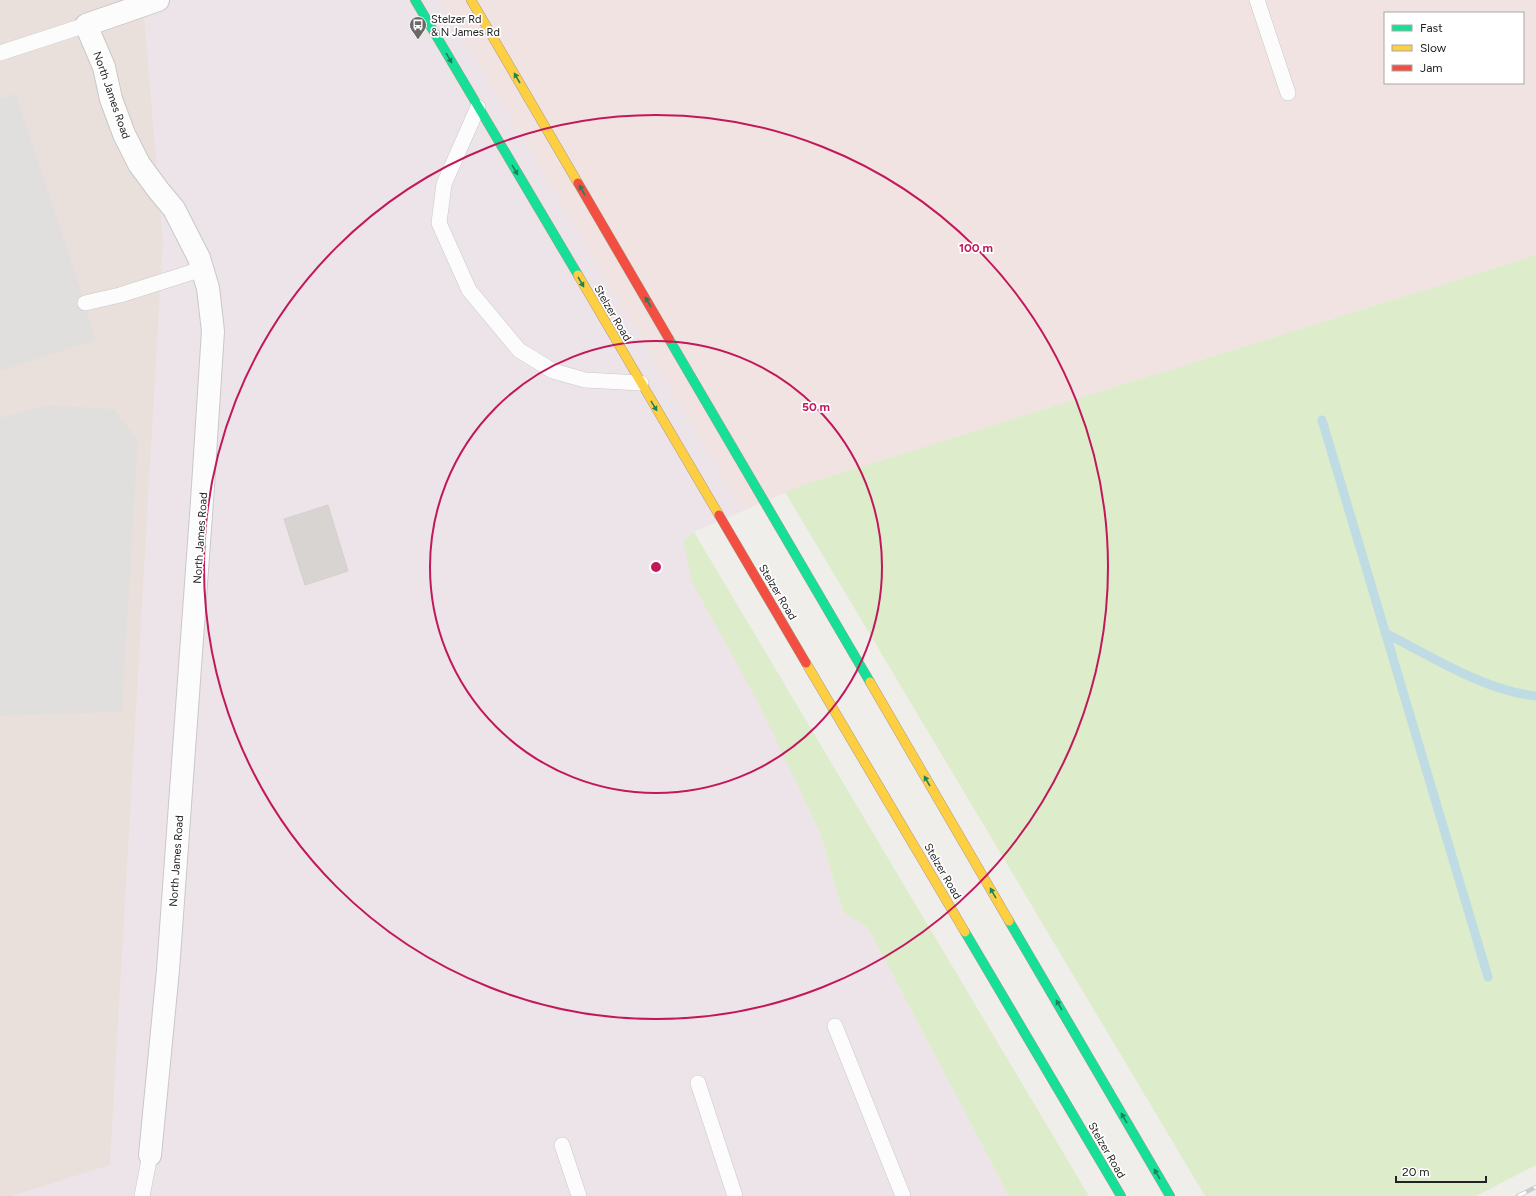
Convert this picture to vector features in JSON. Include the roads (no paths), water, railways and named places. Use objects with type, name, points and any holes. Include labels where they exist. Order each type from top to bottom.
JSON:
[{"type":"main road","name":"Stelzer Road","points":[[415,0],[1121,1196]]},
{"type":"main road","points":[[471,0],[1170,1196]]},
{"type":"street","points":[[86,25],[158,0]]},
{"type":"street","name":"North James Road","points":[[86,25],[104,68],[111,99],[124,134],[139,164],[158,191],[174,209],[199,258],[208,288],[213,331],[211,381],[168,970],[150,1154]]},
{"type":"lane","points":[[1257,0],[1288,93]]},
{"type":"lane","points":[[0,54],[86,25]]},
{"type":"lane","points":[[478,107],[444,184],[439,223],[469,290],[519,350],[552,371],[585,380],[641,383]]},
{"type":"lane","points":[[85,303],[120,295],[202,269]]},
{"type":"lane","points":[[835,1026],[903,1196]]},
{"type":"lane","points":[[698,1083],[735,1196]]},
{"type":"lane","points":[[562,1145],[578,1196]]},
{"type":"lane","points":[[142,1196],[150,1154]]},
{"type":"waterway","points":[[1322,420],[1488,977]]},
{"type":"waterway","points":[[1385,633],[1478,680],[1517,693],[1536,696]]},
{"type":"railway","points":[[1518,1196],[1536,1187]]},
{"type":"place","name":"Stelzer Rd & N James Rd","points":[[418,40]]}]
